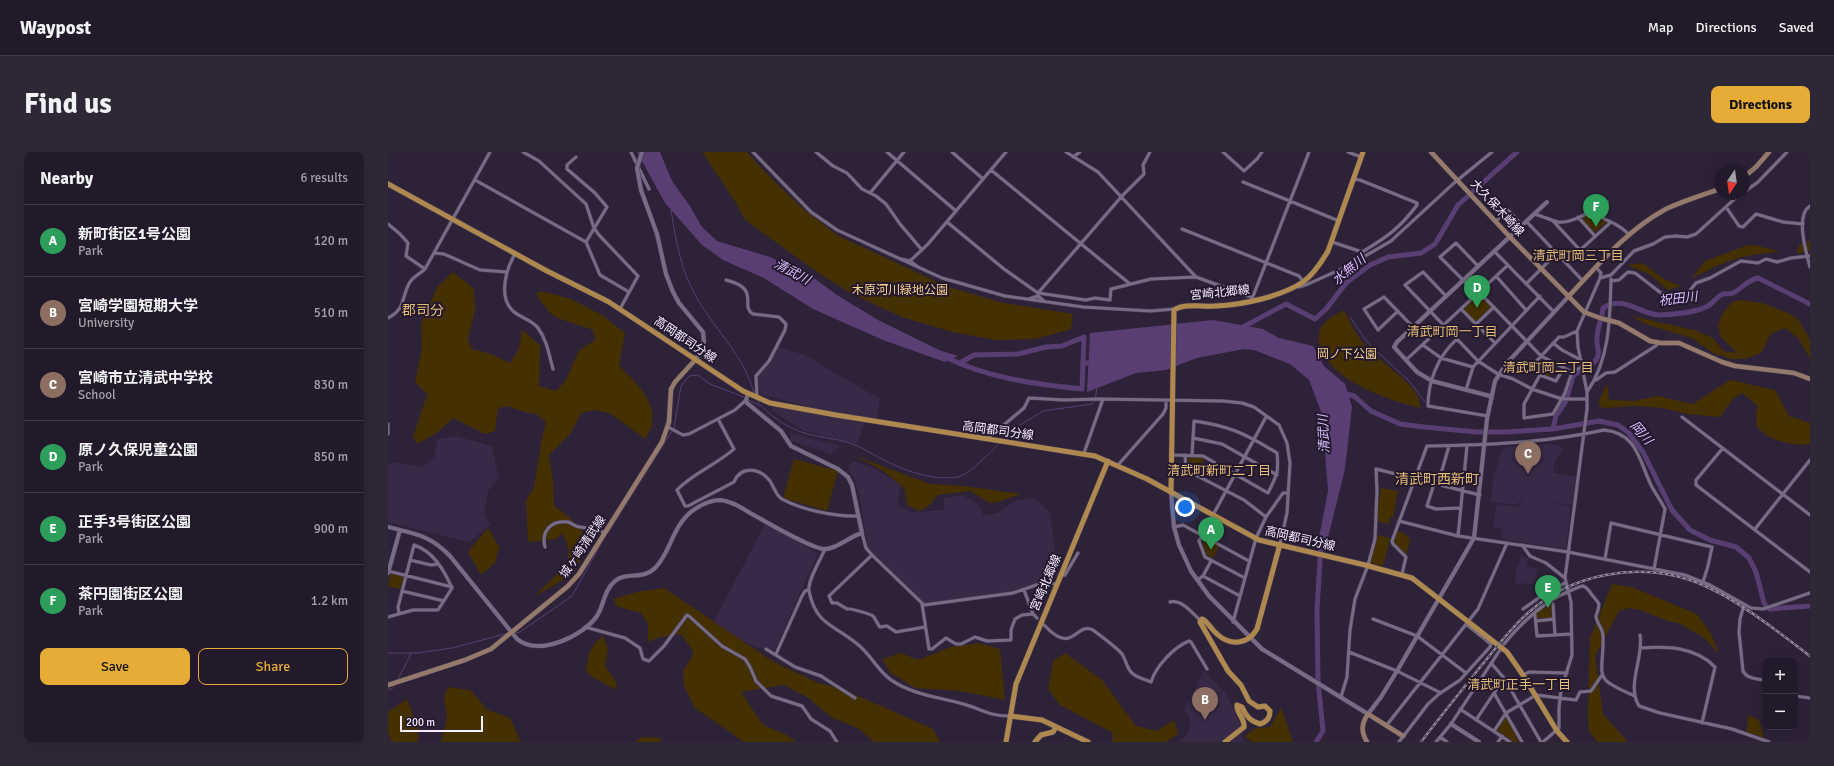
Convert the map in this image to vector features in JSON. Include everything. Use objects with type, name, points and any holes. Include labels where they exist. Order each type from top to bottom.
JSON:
[{"type":"main road","name":"大久保木崎線","points":[[1431,152],[1510,237],[1584,312],[1619,323],[1643,338],[1657,343],[1679,343],[1717,360],[1735,366],[1794,373],[1810,379]]},
{"type":"main road","points":[[1750,172],[1769,152]]},
{"type":"main road","name":"宮崎北郷線","points":[[1174,310],[1236,304],[1291,289],[1303,282],[1322,263],[1332,242],[1362,155]]},
{"type":"main road","name":"高岡都司分線","points":[[388,184],[514,254],[620,309],[748,394],[757,398],[782,405],[836,415],[1084,453],[1118,465],[1256,538],[1402,574],[1412,578],[1467,623],[1507,652],[1523,674],[1557,731],[1567,742]]},
{"type":"main road","points":[[1568,297],[1629,235],[1665,210],[1714,190]]},
{"type":"main road","points":[[1171,492],[1172,455],[1170,400],[1174,310]]},
{"type":"main road","name":"城ヶ崎清武線","points":[[388,685],[491,649],[568,586],[579,574],[662,442],[668,427],[671,389],[675,382],[696,359]]},
{"type":"main road","name":"宮崎北郷線","points":[[1006,742],[1016,684],[1108,461]]},
{"type":"main road","points":[[1225,742],[1244,727],[1243,719],[1237,710],[1237,705],[1242,707],[1245,714],[1253,722],[1260,724],[1268,720],[1270,711],[1264,706],[1258,707],[1249,701],[1241,685],[1228,671],[1207,632],[1201,626],[1200,620],[1204,620],[1216,634],[1226,640],[1239,643],[1250,638],[1257,629],[1280,544]]},
{"type":"main road","points":[[1368,742],[1362,730],[1362,724],[1368,714],[1403,736]]},
{"type":"main road","points":[[1010,716],[1034,718],[1056,726],[1088,742]]},
{"type":"main road","points":[[1035,742],[1041,735],[1053,732],[1056,726]]},
{"type":"street","points":[[388,318],[396,314],[400,309],[411,281],[424,269],[434,254],[490,152]]},
{"type":"street","points":[[523,152],[539,161],[586,204],[594,228],[638,276],[620,309]]},
{"type":"street","points":[[631,152],[649,189]]},
{"type":"street","points":[[642,152],[637,168],[641,190],[656,234],[666,274],[679,303],[703,332],[704,342],[696,359]]},
{"type":"street","points":[[753,152],[811,212],[837,230],[942,278],[1005,296],[1045,302],[1107,309],[1150,311],[1174,310]]},
{"type":"street","points":[[816,152],[833,166],[847,173],[854,179],[860,188],[886,204],[922,250]]},
{"type":"street","points":[[887,152],[956,211]]},
{"type":"street","points":[[870,193],[904,152]]},
{"type":"street","points":[[952,152],[983,179]]},
{"type":"street","points":[[910,261],[947,222],[1006,152]]},
{"type":"street","points":[[1066,152],[1098,172],[1196,277]]},
{"type":"street","points":[[1073,157],[1080,152]]},
{"type":"street","points":[[1038,295],[1122,196],[1144,174],[1143,165],[1150,152]]},
{"type":"street","points":[[1223,152],[1244,171],[1262,152]]},
{"type":"street","points":[[1027,299],[1038,295],[1086,300],[1095,298],[1110,300],[1111,289],[1157,278],[1196,277],[1252,299],[1309,152]]},
{"type":"street","points":[[1348,152],[1362,155]]},
{"type":"street","points":[[1291,289],[1308,284],[1331,274],[1391,241],[1492,152]]},
{"type":"street","points":[[1750,188],[1758,182],[1787,152]]},
{"type":"street","points":[[576,157],[567,165],[567,169],[595,193],[607,207],[586,242]]},
{"type":"street","points":[[991,170],[1130,284]]},
{"type":"street","points":[[1332,242],[1362,252],[1387,237],[1404,222],[1417,205],[1417,203],[1360,180],[1354,179]]},
{"type":"street","points":[[475,180],[586,242],[600,275],[629,292]]},
{"type":"street","points":[[1243,182],[1339,221]]},
{"type":"street","points":[[1600,278],[1606,278],[1611,275],[1634,251],[1670,236],[1692,236],[1734,200]]},
{"type":"street","points":[[1490,396],[1432,380],[1417,372],[1394,347],[1397,342],[1429,311],[1547,202]]},
{"type":"street","points":[[1534,214],[1563,222],[1593,211],[1608,202]]},
{"type":"street","points":[[1810,206],[1804,211],[1803,224],[1810,266]]},
{"type":"street","points":[[1726,207],[1740,226],[1743,227],[1756,214],[1783,222],[1803,224]]},
{"type":"street","points":[[1496,221],[1508,210],[1522,225]]},
{"type":"street","points":[[1593,211],[1599,217],[1617,224],[1629,235]]},
{"type":"street","points":[[1578,217],[1595,236]]},
{"type":"street","points":[[1552,220],[1580,250]]},
{"type":"street","points":[[1526,221],[1583,281]]},
{"type":"street","points":[[947,222],[1045,302]]},
{"type":"street","points":[[1566,263],[1611,222]]},
{"type":"street","points":[[388,224],[408,243],[406,256],[424,269]]},
{"type":"street","points":[[1182,229],[1299,276],[1303,282]]},
{"type":"street","points":[[1478,266],[1456,243],[1440,257],[1462,280],[1494,307],[1541,356],[1563,369],[1572,372],[1582,369]]},
{"type":"street","points":[[1494,251],[1526,284],[1540,296],[1554,312]]},
{"type":"street","points":[[1526,284],[1557,253]]},
{"type":"street","points":[[434,254],[444,254],[480,270],[507,272]]},
{"type":"street","points":[[514,254],[507,272],[505,294],[506,302],[512,310],[538,329],[547,344],[553,369]]},
{"type":"street","points":[[1611,281],[1619,280],[1628,272],[1635,273],[1661,293],[1680,297],[1687,294],[1696,283],[1710,278],[1741,260],[1758,263],[1766,259],[1777,262],[1791,258],[1809,256]]},
{"type":"street","points":[[899,259],[910,261],[918,266],[918,268]]},
{"type":"street","points":[[1406,360],[1508,265]]},
{"type":"street","points":[[1491,663],[1504,678],[1542,742],[1557,731],[1560,697],[1571,660],[1571,602],[1565,583],[1565,578],[1587,399],[1587,392],[1580,360],[1577,331],[1600,278],[1601,273],[1596,267]]},
{"type":"street","points":[[1446,296],[1423,272],[1405,285],[1478,361],[1498,374],[1513,379],[1532,389],[1562,399],[1587,399]]},
{"type":"street","points":[[1587,392],[1596,380],[1605,354],[1609,320],[1611,275]]},
{"type":"street","points":[[1496,276],[1526,310]]},
{"type":"street","points":[[726,280],[738,283],[744,288],[749,298],[748,309],[750,312],[753,314],[779,317],[786,324],[769,361],[756,376],[757,398]]},
{"type":"street","points":[[1466,390],[1473,367],[1540,296]]},
{"type":"street","points":[[1398,311],[1378,330],[1364,309],[1384,297],[1398,311],[1413,327]]},
{"type":"street","points":[[1171,492],[1174,527],[1183,554],[1197,580],[1209,596],[1233,622],[1262,649],[1368,714],[1397,671],[1474,538],[1490,396],[1498,374],[1568,297]]},
{"type":"street","points":[[1476,324],[1494,307]]},
{"type":"street","points":[[1461,309],[1495,343]]},
{"type":"street","points":[[1563,369],[1556,381],[1540,375],[1531,367],[1559,337],[1564,337],[1577,331]]},
{"type":"street","points":[[1457,339],[1446,349],[1441,358],[1428,390],[1428,406],[1487,417]]},
{"type":"street","points":[[1596,380],[1606,373],[1615,372],[1620,369],[1657,346],[1657,343]]},
{"type":"street","points":[[1554,344],[1580,360]]},
{"type":"street","points":[[1423,345],[1441,358],[1473,367]]},
{"type":"street","points":[[1540,375],[1524,404],[1524,418],[1553,414],[1562,399],[1572,372]]},
{"type":"street","points":[[668,427],[682,435],[689,434],[734,410],[746,400],[748,394]]},
{"type":"street","points":[[987,439],[1024,408],[1029,398],[1064,400],[1211,400],[1242,403],[1254,407],[1279,425],[1287,443],[1290,463],[1287,513],[1280,544]]},
{"type":"street","points":[[1084,453],[1103,399]]},
{"type":"street","points":[[746,400],[747,403],[782,431],[790,446],[846,474],[851,481],[866,548],[922,604],[929,649],[932,649],[946,638],[956,644],[961,644],[974,637],[995,642],[1011,640],[1011,630],[1015,619],[1022,615],[1033,614]]},
{"type":"street","points":[[1118,465],[1163,414],[1170,400]]},
{"type":"street","points":[[1245,578],[1205,557],[1198,541],[1266,417]]},
{"type":"street","points":[[1682,417],[1810,515]]},
{"type":"street","points":[[718,419],[734,450],[710,467],[687,480],[677,490],[686,506],[734,482],[737,475],[745,470],[750,470],[769,480],[779,497],[785,500],[825,513],[859,516]]},
{"type":"street","points":[[1172,455],[1203,456],[1268,493],[1277,475],[1277,452],[1232,428],[1217,424],[1194,421],[1192,455]]},
{"type":"street","points":[[388,424],[388,434]]},
{"type":"street","points":[[1402,574],[1406,557],[1392,544],[1392,541],[1426,446],[1467,446],[1535,441],[1604,430],[1613,430],[1627,438],[1635,448],[1643,462],[1651,485],[1665,509],[1654,569]]},
{"type":"street","points":[[1193,438],[1222,444],[1277,475]]},
{"type":"street","points":[[1438,484],[1449,446]]},
{"type":"street","points":[[1458,536],[1467,446]]},
{"type":"street","points":[[1723,448],[1695,482],[1810,572]]},
{"type":"street","points":[[1185,455],[1186,470],[1244,500],[1266,517]]},
{"type":"street","points":[[1755,529],[1784,495],[1810,460]]},
{"type":"street","points":[[1339,696],[1347,677],[1350,630],[1355,599],[1375,539],[1377,490],[1376,469],[1480,495]]},
{"type":"street","points":[[1434,484],[1427,506],[1436,509],[1460,508]]},
{"type":"street","points":[[1233,622],[1256,538],[1266,517],[1283,493],[1288,493]]},
{"type":"street","points":[[388,527],[430,539],[439,544],[511,634],[525,645],[543,647],[559,642],[585,627],[596,616],[606,591],[618,579],[641,576],[654,569],[660,562],[683,520],[692,511],[710,502],[719,500],[734,504],[808,544],[825,549],[862,533]]},
{"type":"street","points":[[1399,521],[1458,536],[1568,552],[1685,575],[1703,582],[1751,608],[1763,609],[1810,593]]},
{"type":"street","points":[[545,547],[543,539],[545,531],[548,527],[556,523],[568,522],[577,527],[588,527],[604,533]]},
{"type":"street","points":[[1605,559],[1611,523],[1661,534],[1712,547],[1703,582]]},
{"type":"street","points":[[1174,527],[1183,525],[1249,561]]},
{"type":"street","points":[[400,530],[388,572],[452,588]]},
{"type":"street","points":[[1386,726],[1481,604],[1507,543]]},
{"type":"street","points":[[1522,545],[1530,556],[1546,563],[1565,578]]},
{"type":"street","points":[[399,613],[398,607],[414,546],[421,547],[431,554],[452,588]]},
{"type":"street","points":[[825,549],[810,581],[808,590],[820,618],[831,628],[842,632],[858,644],[877,668],[890,679],[912,691],[965,704],[994,716],[1010,716]]},
{"type":"street","points":[[1060,577],[1065,575],[1078,553]]},
{"type":"street","points":[[872,555],[829,596],[832,603],[838,603],[847,608],[852,608],[864,614],[871,615],[880,627],[887,626],[896,632],[925,627]]},
{"type":"street","points":[[410,560],[431,565],[438,564]]},
{"type":"street","points":[[1197,580],[1203,576],[1211,561]]},
{"type":"street","points":[[1203,576],[1240,596]]},
{"type":"street","points":[[922,604],[1013,593],[1045,582],[1056,584]]},
{"type":"street","points":[[1523,609],[1547,592],[1565,583]]},
{"type":"street","points":[[1494,731],[1506,713],[1536,695],[1576,700],[1580,692],[1591,691],[1602,675],[1603,630],[1596,620],[1600,606],[1599,602],[1585,587],[1582,586],[1568,591],[1535,612],[1504,644]]},
{"type":"street","points":[[388,617],[413,610],[438,610],[452,588]]},
{"type":"street","points":[[776,654],[802,596],[805,591],[808,590]]},
{"type":"street","points":[[1024,590],[1033,614],[1037,618]]},
{"type":"street","points":[[402,591],[444,601]]},
{"type":"street","points":[[1170,602],[1176,601],[1182,604],[1200,620]]},
{"type":"street","points":[[1553,604],[1555,635]]},
{"type":"street","points":[[1744,605],[1740,619],[1739,632],[1743,671],[1745,675],[1749,677],[1762,679]]},
{"type":"street","points":[[585,627],[625,638],[640,648],[643,659],[649,661],[664,646],[687,615],[722,646],[745,659],[757,682],[771,696],[802,706],[811,719],[830,731],[837,742]]},
{"type":"street","points":[[1535,615],[1537,636],[1571,634]]},
{"type":"street","points":[[1373,619],[1418,636],[1466,673]]},
{"type":"street","points":[[1536,621],[1554,620]]},
{"type":"street","points":[[1399,742],[1428,704],[1456,683],[1490,647],[1491,644],[1467,623]]},
{"type":"street","points":[[1044,625],[1058,637],[1066,639],[1083,630],[1092,630],[1121,653],[1130,672],[1135,676],[1151,682],[1153,675],[1176,648],[1189,641],[1207,669]]},
{"type":"street","points":[[1640,636],[1642,648],[1636,670],[1635,696],[1637,703],[1641,707],[1660,713],[1732,729],[1769,742]]},
{"type":"street","points":[[1642,648],[1660,646],[1676,647],[1705,659],[1716,667],[1702,723]]},
{"type":"street","points":[[766,649],[795,667],[821,676],[855,698]]},
{"type":"street","points":[[1436,742],[1451,724],[1500,650]]},
{"type":"street","points":[[1349,652],[1397,671],[1441,693]]},
{"type":"street","points":[[1523,674],[1529,672],[1567,673]]},
{"type":"street","points":[[1602,675],[1608,684],[1635,696]]},
{"type":"street","points":[[1476,720],[1504,678]]},
{"type":"street","points":[[1494,693],[1522,742]]},
{"type":"street","points":[[1798,696],[1810,698]]},
{"type":"street","points":[[1460,709],[1510,742]]},
{"type":"street","points":[[1451,724],[1479,742]]},
{"type":"street","points":[[1498,742],[1502,736]]},
{"type":"street","points":[[1440,738],[1447,742]]},
{"type":"shaded area","points":[[778,347],[805,355],[880,399],[877,419],[817,409],[760,394],[757,379]]},
{"type":"shaded area","points":[[772,406],[864,423],[857,444],[804,431],[772,411]]},
{"type":"shaded area","points":[[790,433],[841,446],[831,454],[791,441]]},
{"type":"shaded area","points":[[456,436],[492,446],[499,479],[488,491],[484,514],[490,525],[469,542],[388,522],[388,467],[392,462],[423,467],[434,457],[438,439]]},
{"type":"shaded area","points":[[1552,444],[1564,448],[1555,461],[1553,473],[1576,477],[1572,505],[1546,501],[1571,506],[1566,549],[1502,539],[1502,529],[1493,528],[1496,504],[1517,507],[1525,498],[1516,505],[1490,502],[1494,476],[1501,451],[1506,447]]},
{"type":"shaded area","points":[[852,461],[871,467],[901,484],[897,506],[913,512],[944,510],[944,498],[963,495],[980,506],[984,516],[998,513],[1015,501],[1033,498],[1050,512],[1058,574],[1056,577],[1011,592],[922,604],[868,550],[859,494],[855,480],[848,469]]},
{"type":"shaded area","points":[[765,524],[818,553],[774,651],[756,647],[732,637],[714,621]]},
{"type":"shaded area","points":[[1521,556],[1528,558],[1527,564],[1530,567],[1538,569],[1535,582],[1530,584],[1515,583],[1516,572]]},
{"type":"shaded area","points":[[1204,671],[1227,695],[1241,726],[1243,742],[1178,742],[1188,733],[1190,724],[1189,716],[1184,709]]},
{"type":"green space","name":"木原河川緑地公園","points":[[702,152],[747,152],[801,207],[837,235],[946,286],[1003,303],[1073,314],[1071,329],[1036,339],[996,340],[952,332],[902,317],[852,294],[820,274],[745,220],[736,203]]},
{"type":"green space","points":[[1593,213],[1598,218],[1607,222],[1595,232],[1581,218]]},
{"type":"green space","points":[[1810,241],[1810,250],[1799,254],[1797,252],[1799,245]]},
{"type":"green space","points":[[1748,245],[1759,246],[1780,252],[1744,257],[1724,263],[1691,279],[1705,261]]},
{"type":"green space","points":[[1642,263],[1664,279],[1681,286],[1668,290],[1649,274],[1627,265]]},
{"type":"green space","points":[[453,272],[474,289],[475,310],[468,339],[472,349],[491,354],[510,363],[519,349],[522,330],[540,345],[539,386],[556,391],[566,380],[579,350],[595,340],[593,330],[557,318],[549,312],[536,294],[541,291],[571,299],[602,315],[625,333],[619,366],[638,385],[648,399],[651,407],[652,425],[645,439],[611,414],[595,410],[581,413],[571,433],[549,455],[553,481],[554,506],[569,517],[590,539],[574,570],[560,581],[534,597],[563,567],[568,558],[567,545],[562,533],[557,539],[528,542],[526,501],[534,487],[546,422],[536,414],[507,406],[498,408],[495,431],[485,434],[453,418],[438,432],[417,444],[413,437],[427,394],[415,382],[422,348],[421,323],[438,286]]},
{"type":"green space","points":[[1479,294],[1491,308],[1476,322],[1463,309]]},
{"type":"green space","points":[[1742,300],[1763,303],[1792,315],[1800,322],[1810,340],[1810,359],[1798,338],[1785,328],[1771,334],[1761,353],[1745,359],[1731,359],[1713,353],[1692,338],[1648,325],[1631,316],[1694,330],[1713,338],[1723,351],[1737,353],[1720,336],[1718,326],[1722,314],[1732,302]]},
{"type":"green space","name":"岡ノ下公園","points":[[1344,310],[1355,331],[1369,350],[1409,384],[1419,400],[1420,408],[1392,400],[1362,387],[1348,379],[1326,358],[1320,346],[1319,333],[1321,328],[1328,320]]},
{"type":"green space","points":[[1541,359],[1554,366],[1549,377],[1540,374],[1534,368]]},
{"type":"green space","points":[[1730,380],[1775,390],[1789,416],[1810,423],[1810,443],[1802,445],[1791,444],[1772,438],[1764,433],[1757,427],[1756,416],[1758,406],[1742,393],[1733,399],[1720,417],[1688,414],[1663,408],[1637,406],[1602,408],[1598,403],[1607,383],[1609,400],[1634,401],[1657,396],[1693,404]]},
{"type":"green space","points":[[853,455],[930,484],[963,486],[1021,494],[990,503],[970,491],[938,495],[931,504],[920,511],[907,505],[904,488],[882,470]]},
{"type":"green space","points":[[1188,456],[1204,459],[1197,472],[1188,467]]},
{"type":"green space","points":[[794,459],[838,471],[827,511],[783,498]]},
{"type":"green space","points":[[1381,488],[1398,491],[1393,517],[1390,517],[1389,524],[1377,521],[1378,514],[1376,513]]},
{"type":"green space","points":[[488,528],[499,547],[495,563],[481,575],[468,552]]},
{"type":"green space","points":[[1396,531],[1404,533],[1410,540],[1406,556],[1394,544]]},
{"type":"green space","points":[[1377,535],[1390,538],[1383,566],[1370,563]]},
{"type":"green space","points":[[1202,536],[1219,546],[1213,558],[1207,555],[1201,539]]},
{"type":"green space","points":[[391,573],[403,577],[400,589],[388,586]]},
{"type":"green space","points":[[1612,584],[1634,588],[1697,614],[1711,634],[1719,654],[1703,637],[1678,623],[1668,621],[1640,610],[1629,608],[1619,611],[1595,656],[1603,714],[1628,742],[1598,742],[1589,732],[1590,638]]},
{"type":"green space","points":[[664,588],[772,661],[818,683],[840,688],[933,729],[940,742],[874,742],[859,729],[831,717],[807,697],[784,685],[741,692],[763,725],[787,735],[796,742],[744,742],[695,708],[684,686],[683,671],[694,653],[681,634],[660,637],[648,642],[648,624],[641,613],[616,606],[614,599],[637,592]]},
{"type":"green space","points":[[1551,604],[1552,618],[1537,618],[1537,613]]},
{"type":"green space","points":[[603,636],[608,649],[605,666],[617,683],[616,690],[591,676],[586,671],[590,651]]},
{"type":"green space","points":[[978,643],[1000,649],[1005,700],[960,691],[915,688],[890,672],[882,659],[901,653],[918,660],[951,647]]},
{"type":"green space","points":[[1065,653],[1102,680],[1136,726],[1157,731],[1174,720],[1178,734],[1166,742],[1112,742],[1113,733],[1060,705],[1048,689],[1053,661]]},
{"type":"green space","points":[[448,687],[470,690],[488,710],[510,718],[521,742],[441,742],[447,717],[444,698]]},
{"type":"green space","points":[[407,699],[418,728],[418,742],[392,742],[388,732],[388,712]]},
{"type":"green space","points":[[1281,708],[1293,742],[1252,742],[1245,736],[1256,728],[1270,727]]},
{"type":"green space","points":[[1748,715],[1759,720],[1764,738],[1747,732]]},
{"type":"green space","points":[[1506,717],[1519,742],[1514,742],[1497,730]]},
{"type":"green space","points":[[642,737],[662,738],[659,742],[635,742]]},
{"type":"water","points":[[637,152],[660,152],[672,181],[690,206],[702,227],[717,241],[770,257],[811,276],[837,295],[878,320],[939,350],[958,356],[945,362],[883,340],[813,309],[764,278],[723,260],[702,245],[665,203]]},
{"type":"water","points":[[1213,320],[1263,329],[1279,338],[1313,346],[1324,366],[1345,384],[1352,407],[1345,469],[1325,550],[1317,548],[1328,491],[1322,414],[1309,380],[1290,364],[1254,350],[1244,349],[1197,358],[1166,370],[1136,373],[1087,392],[1090,333]]},
{"type":"waterway","name":"水無川","points":[[1241,328],[1286,304],[1315,319],[1326,309],[1347,282],[1370,265],[1388,257],[1421,253],[1435,244],[1458,205],[1517,152]]},
{"type":"waterway","points":[[671,210],[680,256],[687,279],[705,311],[738,357],[750,381],[754,394]]},
{"type":"waterway","name":"祝田川","points":[[1553,429],[1556,416],[1566,401],[1573,376],[1597,358],[1599,353],[1597,333],[1603,308],[1611,304],[1626,304],[1647,312],[1661,315],[1690,312],[1706,307],[1721,295],[1734,293],[1748,282],[1758,278],[1810,304]]},
{"type":"waterway","points":[[1350,317],[1367,342],[1410,382],[1425,402]]},
{"type":"waterway","name":"清武川","points":[[960,363],[974,355],[1018,354],[1046,347],[1062,346],[1084,337],[1083,363]]},
{"type":"waterway","name":"清武川","points":[[945,357],[978,370],[1012,379],[1082,389],[1083,363],[1095,363]]},
{"type":"waterway","points":[[674,428],[681,386],[689,376],[698,375],[710,384],[744,397]]},
{"type":"waterway","points":[[1003,439],[1017,427],[1043,411],[1092,404],[1095,401],[1097,387]]},
{"type":"waterway","name":"岡川","points":[[1343,393],[1354,396],[1371,411],[1400,424],[1424,427],[1477,432],[1504,432],[1553,429],[1599,421],[1618,425],[1628,432],[1643,452],[1672,510],[1690,530],[1710,540],[1736,547],[1749,558],[1756,572],[1764,603],[1769,609],[1810,606]]},
{"type":"waterway","points":[[747,399],[760,406]]},
{"type":"waterway","points":[[756,399],[772,416],[794,429],[808,434],[850,443],[898,467],[927,476],[948,478],[963,475],[1000,443]]},
{"type":"waterway","points":[[608,533],[672,431]]},
{"type":"waterway","points":[[514,633],[520,632],[572,596],[606,535]]},
{"type":"waterway","name":"清武川","points":[[1316,742],[1323,731],[1318,680],[1317,610],[1321,543]]},
{"type":"waterway","points":[[388,653],[418,653],[452,648],[505,634]]},
{"type":"waterway","points":[[398,679],[411,654]]},
{"type":"waterway","points":[[388,690],[393,688],[394,685]]},
{"type":"railway","points":[[1421,742],[1502,640],[1529,612],[1546,599],[1565,588],[1585,580],[1605,575],[1627,572],[1648,572],[1690,580],[1706,586],[1737,603],[1768,624],[1810,656]]},
{"type":"place","name":"茶円園街区公園","points":[[1596,227]]},
{"type":"place","name":"原ノ久保児童公園","points":[[1477,308]]},
{"type":"place","name":"宮崎市立清武中学校","points":[[1528,474]]},
{"type":"place","name":"新町街区1号公園","points":[[1211,550]]},
{"type":"place","name":"正手3号街区公園","points":[[1548,608]]},
{"type":"place","name":"宮崎学園短期大学","points":[[1205,720]]},
{"type":"district","name":"清武町岡三丁目","points":[[1578,256]]},
{"type":"district","name":"郡司分","points":[[423,310]]},
{"type":"district","name":"清武町岡一丁目","points":[[1452,332]]},
{"type":"district","name":"清武町岡二丁目","points":[[1548,368]]},
{"type":"district","name":"清武町新町二丁目","points":[[1219,471]]},
{"type":"district","name":"清武町西新町","points":[[1437,479]]},
{"type":"district","name":"清武町正手一丁目","points":[[1519,685]]}]
